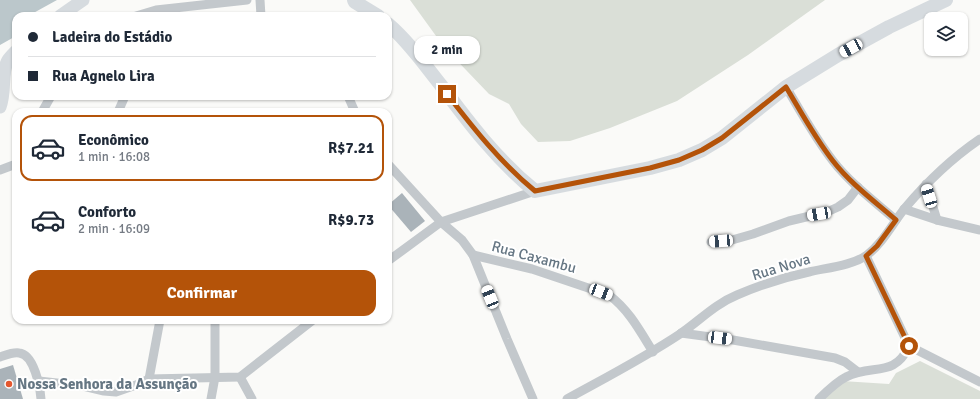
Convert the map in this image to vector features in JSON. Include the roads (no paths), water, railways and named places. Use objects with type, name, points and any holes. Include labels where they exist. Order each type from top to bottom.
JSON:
[{"type":"main road","points":[[392,27],[412,49],[482,140],[515,174],[535,191],[650,168],[679,160],[702,150],[722,138],[786,87],[838,55],[889,27],[946,0]]},
{"type":"main road","points":[[351,1],[371,12]]},
{"type":"street","points":[[66,12],[83,0]]},
{"type":"street","points":[[149,12],[247,0]]},
{"type":"street","points":[[260,0],[261,12]]},
{"type":"street","points":[[0,107],[4,90],[4,73],[7,61],[12,55]]},
{"type":"street","points":[[786,87],[828,155],[858,187],[896,220]]},
{"type":"street","name":"Rua Nova","points":[[567,399],[653,352],[681,334],[704,314],[737,295],[807,272],[852,262],[866,256],[877,246],[904,209],[926,184],[965,149],[980,139]]},
{"type":"street","points":[[0,170],[12,166]]},
{"type":"street","points":[[392,168],[441,222],[462,240],[473,255],[533,399]]},
{"type":"street","points":[[926,184],[937,220]]},
{"type":"street","points":[[711,242],[732,240],[789,221],[828,212],[848,200],[858,187]]},
{"type":"street","points":[[392,255],[441,222],[535,191]]},
{"type":"street","points":[[904,209],[937,220],[980,230]]},
{"type":"street","name":"Rua Caxambu","points":[[473,255],[532,269],[609,295],[630,314],[653,352]]},
{"type":"street","points":[[866,256],[909,346],[980,382]]},
{"type":"street","points":[[149,379],[159,324]]},
{"type":"street","points":[[211,399],[215,377],[215,324]]},
{"type":"street","points":[[39,381],[83,386],[116,392],[149,379],[240,377],[308,324]]},
{"type":"street","points":[[681,334],[733,340],[835,358],[845,362],[858,372]]},
{"type":"street","points":[[819,399],[845,377],[858,372],[890,367],[900,361],[909,346]]},
{"type":"street","points":[[0,357],[19,353],[25,355],[31,362],[39,381],[41,399]]},
{"type":"street","points":[[240,377],[252,399]]},
{"type":"place","name":"Nossa Senhora da Assunção","points":[[9,384]]}]
